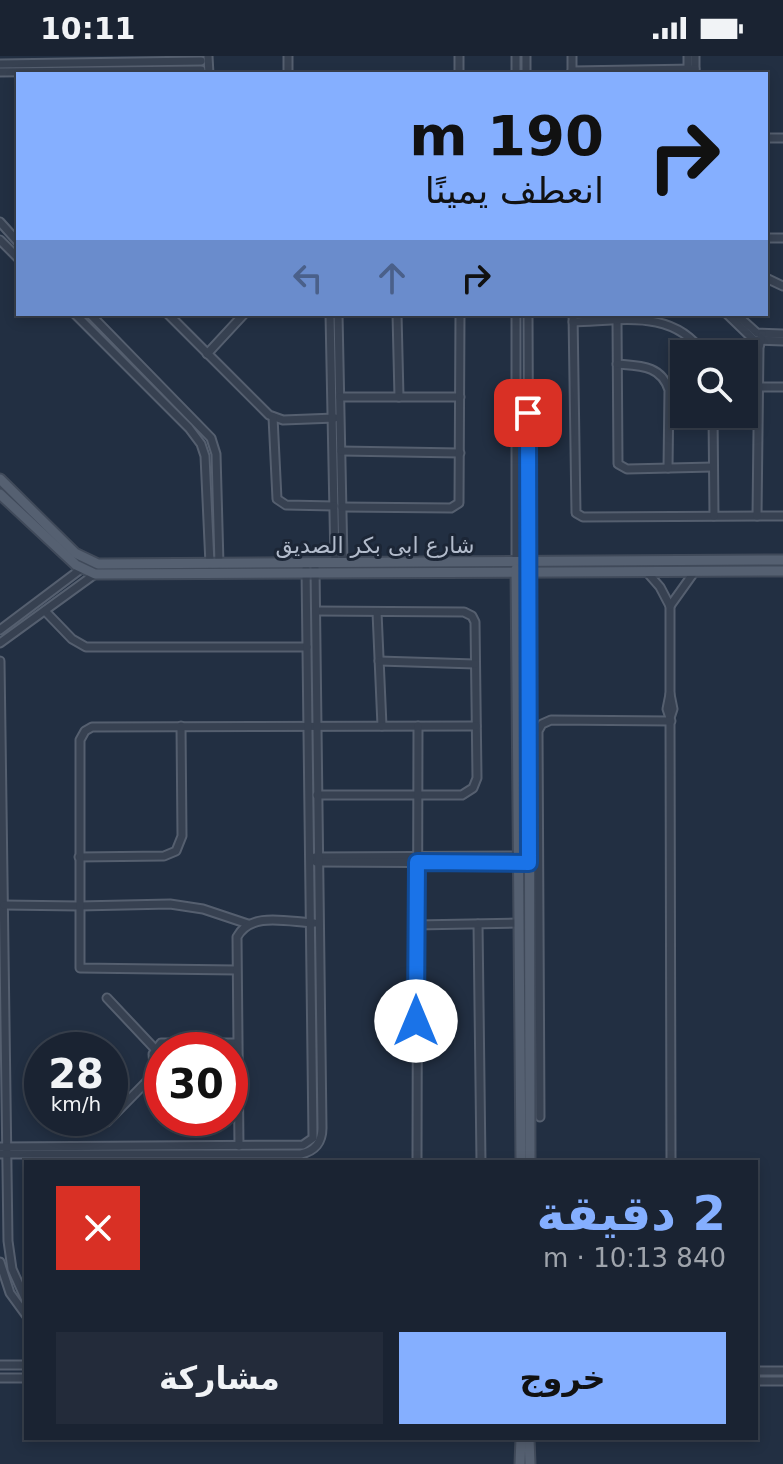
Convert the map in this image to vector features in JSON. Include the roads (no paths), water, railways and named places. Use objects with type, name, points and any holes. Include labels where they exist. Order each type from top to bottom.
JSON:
[{"type":"main road","name":"شارع ابى بكر الصديق","points":[[0,479],[85,560],[98,564],[311,568],[339,563],[516,567]]},
{"type":"main road","name":"شارع ابى بكر الصديق","points":[[0,494],[81,569],[95,574],[783,560]]},
{"type":"main road","points":[[516,567],[530,1160]]},
{"type":"main road","name":"شارع ابى بكر الصديق","points":[[529,567],[783,571]]},
{"type":"main road","points":[[521,1160],[518,923],[524,860],[529,567]]},
{"type":"main road","points":[[520,1464],[525,1440]]},
{"type":"main road","points":[[525,1440],[530,1464]]},
{"type":"street","points":[[202,67],[208,56]]},
{"type":"street","points":[[572,56],[572,72],[692,72]]},
{"type":"street","points":[[688,56],[692,72]]},
{"type":"street","points":[[692,72],[695,56]]},
{"type":"street","points":[[0,64],[147,72],[202,67]]},
{"type":"street","points":[[0,72],[44,66],[202,67]]},
{"type":"street","points":[[0,222],[16,240]]},
{"type":"street","points":[[0,240],[16,256]]},
{"type":"street","points":[[85,316],[211,438],[216,454],[214,564]]},
{"type":"street","points":[[170,316],[264,412],[283,420],[336,418]]},
{"type":"street","points":[[207,354],[242,316]]},
{"type":"street","points":[[330,316],[339,563]]},
{"type":"street","points":[[338,316],[340,397],[336,418],[341,451],[338,506]]},
{"type":"street","points":[[397,316],[399,397]]},
{"type":"street","points":[[273,417],[277,499],[289,506],[454,508],[461,498],[460,316]]},
{"type":"street","points":[[516,316],[516,567]]},
{"type":"street","points":[[528,316],[529,567]]},
{"type":"street","points":[[729,316],[748,336],[783,341]]},
{"type":"street","points":[[738,316],[761,338],[757,516]]},
{"type":"street","points":[[692,340],[668,324],[657,321],[573,318],[576,513],[583,517],[783,516]]},
{"type":"street","points":[[617,321],[618,464],[627,469],[713,467]]},
{"type":"street","points":[[761,338],[783,334]]},
{"type":"street","points":[[617,364],[653,369],[668,386],[668,468]]},
{"type":"street","points":[[759,387],[783,387]]},
{"type":"street","points":[[340,397],[460,397]]},
{"type":"street","points":[[713,428],[714,516]]},
{"type":"street","points":[[341,451],[460,453]]},
{"type":"street","points":[[168,1154],[239,1146],[303,1145],[309,1143],[314,1135],[312,726],[316,611],[311,568]]},
{"type":"street","points":[[311,568],[307,647],[317,795],[314,860]]},
{"type":"street","points":[[0,640],[0,630],[81,569]]},
{"type":"street","points":[[646,571],[660,587],[670,606],[670,694],[673,709],[670,719],[671,1160]]},
{"type":"street","points":[[670,606],[695,571]]},
{"type":"street","points":[[0,640],[95,574]]},
{"type":"street","points":[[45,611],[72,639],[86,647],[307,647]]},
{"type":"street","points":[[316,611],[470,614],[475,622],[477,778],[473,788],[462,795],[317,795]]},
{"type":"street","points":[[377,612],[382,726]]},
{"type":"street","points":[[0,661],[3,1025],[7,1044],[4,1228],[12,1269],[24,1296]]},
{"type":"street","points":[[379,661],[475,664]]},
{"type":"street","points":[[540,1117],[538,731],[542,724],[551,720],[670,719]]},
{"type":"street","points":[[79,857],[164,856],[176,851],[182,836],[181,726]]},
{"type":"street","points":[[417,1160],[418,726]]},
{"type":"street","points":[[236,970],[80,968],[82,735],[92,727],[476,726]]},
{"type":"street","points":[[314,860],[524,860]]},
{"type":"street","points":[[4,905],[182,905],[248,924]]},
{"type":"street","points":[[236,1032],[235,941],[241,929],[261,920],[314,923]]},
{"type":"street","points":[[4,1151],[301,1154],[318,1145],[322,1132],[314,923]]},
{"type":"street","points":[[416,925],[518,923]]},
{"type":"street","points":[[478,924],[481,1160]]},
{"type":"street","points":[[107,998],[144,1037]]},
{"type":"street","points":[[0,1037],[7,1044]]},
{"type":"street","points":[[128,1103],[144,1088]]},
{"type":"street","points":[[238,1136],[239,1146]]},
{"type":"street","points":[[0,1262],[10,1293],[24,1312]]},
{"type":"street","points":[[0,1365],[24,1365]]},
{"type":"street","points":[[758,1371],[783,1371]]},
{"type":"street","points":[[0,1378],[24,1378]]},
{"type":"street","points":[[758,1381],[783,1381]]}]
